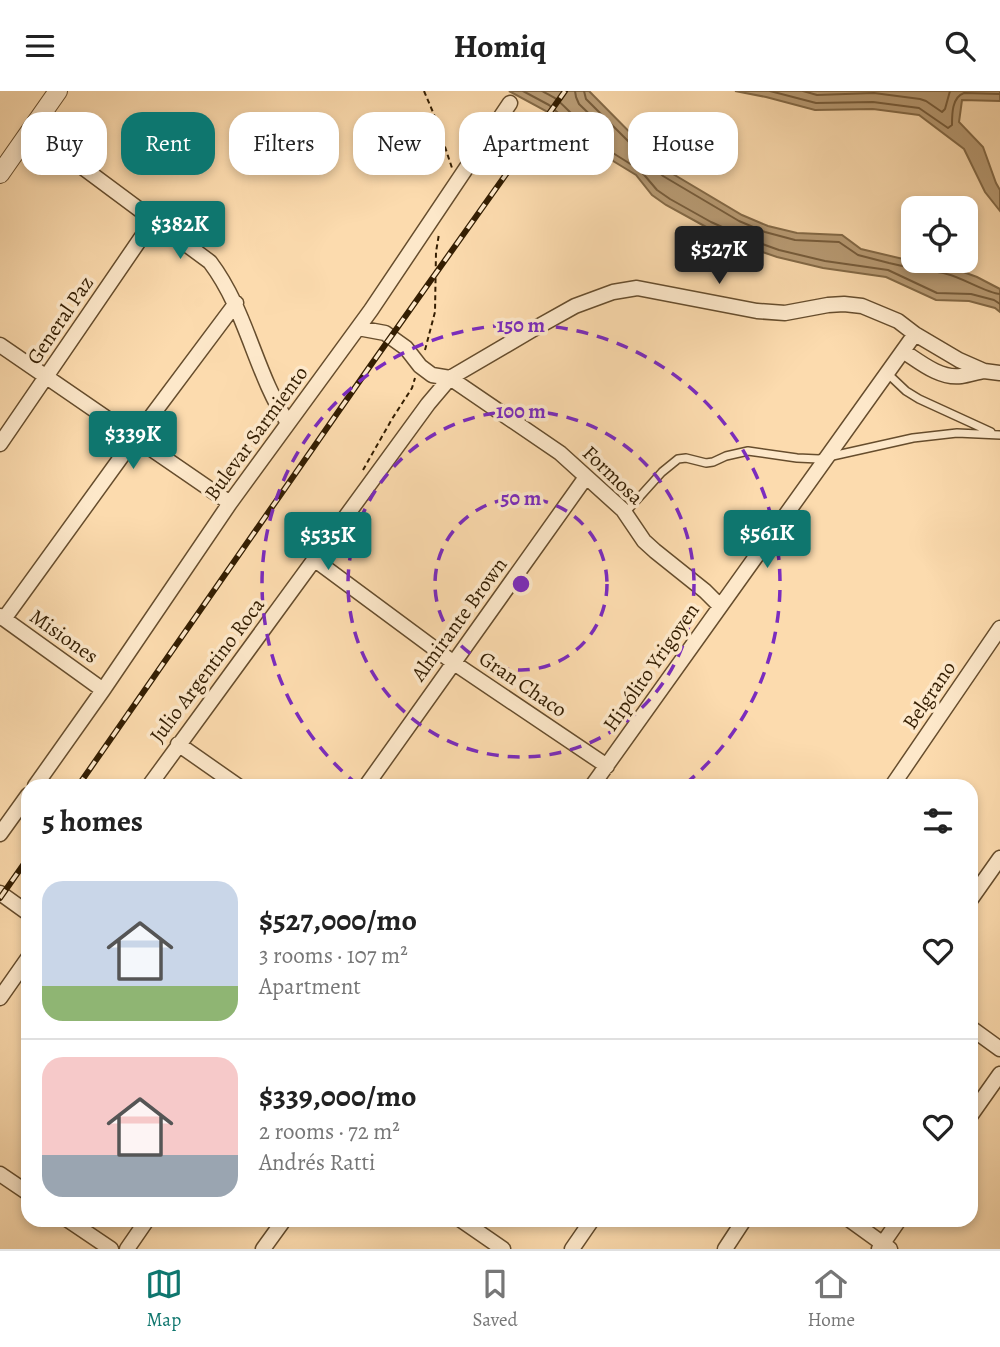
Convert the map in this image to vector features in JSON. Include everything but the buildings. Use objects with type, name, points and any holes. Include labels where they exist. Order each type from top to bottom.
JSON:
[{"type":"street","points":[[43,112],[58,91]]},
{"type":"street","name":"Bulevar Sarmiento","points":[[40,779],[230,503],[358,328],[510,103]]},
{"type":"street","points":[[0,174],[21,144]]},
{"type":"street","points":[[94,175],[210,262],[223,278],[236,303],[278,408],[288,423]]},
{"type":"street","name":"General Paz","points":[[0,444],[154,219]]},
{"type":"street","name":"Julio Argentino Roca","points":[[154,779],[428,404],[450,378],[575,306],[613,292],[637,288],[757,311],[785,313],[828,305],[862,306],[898,321],[915,334],[984,371]]},
{"type":"street","points":[[2,618],[236,303]]},
{"type":"street","name":"Formosa","points":[[358,328],[385,333],[406,348],[420,366],[432,375],[450,378],[560,453],[625,513],[644,541],[720,606]]},
{"type":"street","name":"Hipólito Yrigoyen","points":[[597,779],[915,334]]},
{"type":"street","points":[[0,345],[230,503]]},
{"type":"street","points":[[903,351],[947,376],[959,377],[984,371],[1000,373]]},
{"type":"street","name":"Almirante Brown","points":[[371,779],[586,477]]},
{"type":"street","name":"Gran Chaco","points":[[315,559],[454,663],[607,766]]},
{"type":"street","name":"Misiones","points":[[2,618],[103,690]]},
{"type":"street","name":"Belgrano","points":[[897,779],[1000,628]]},
{"type":"street","points":[[178,744],[229,779]]},
{"type":"street","points":[[0,834],[21,805]]},
{"type":"street","points":[[978,889],[1000,858]]},
{"type":"street","points":[[0,893],[21,908]]},
{"type":"street","points":[[0,998],[21,968]]},
{"type":"street","points":[[978,1033],[1000,1049]]},
{"type":"street","points":[[978,1105],[1000,1074]]},
{"type":"street","points":[[0,1174],[21,1188]]},
{"type":"street","points":[[78,1227],[111,1249]]},
{"type":"street","points":[[127,1249],[142,1227]]},
{"type":"street","points":[[263,1249],[279,1227]]},
{"type":"street","points":[[471,1227],[503,1249]]},
{"type":"street","points":[[572,1249],[587,1227]]},
{"type":"street","points":[[725,1249],[739,1227]]},
{"type":"street","points":[[859,1227],[884,1247],[895,1227]]},
{"type":"lane","points":[[887,373],[919,399],[998,434]]},
{"type":"lane","points":[[625,513],[662,472],[678,459],[713,463],[726,456],[748,451],[818,459],[913,438],[957,433],[998,434]]},
{"type":"path","points":[[424,91],[453,170]]},
{"type":"path","points":[[363,469],[412,389],[420,366],[435,312],[436,253],[440,227]]},
{"type":"water","points":[[509,91],[589,91],[610,112],[547,112]]},
{"type":"water","points":[[735,91],[1000,91],[1000,101],[962,100],[959,122],[983,147],[1000,190],[1000,211],[985,192],[964,149],[919,115],[873,109],[815,110]]},
{"type":"water","points":[[614,116],[628,130],[628,170],[614,162]]},
{"type":"water","points":[[636,175],[675,175],[742,215],[768,226],[797,233],[842,235],[861,249],[901,258],[901,273],[966,273],[977,277],[1000,289],[1000,312],[969,301],[936,300],[886,277],[823,268],[777,257],[708,228],[652,195]]},
{"type":"railway","points":[[83,779],[565,91]]},
{"type":"railway","points":[[0,898],[21,868]]}]
